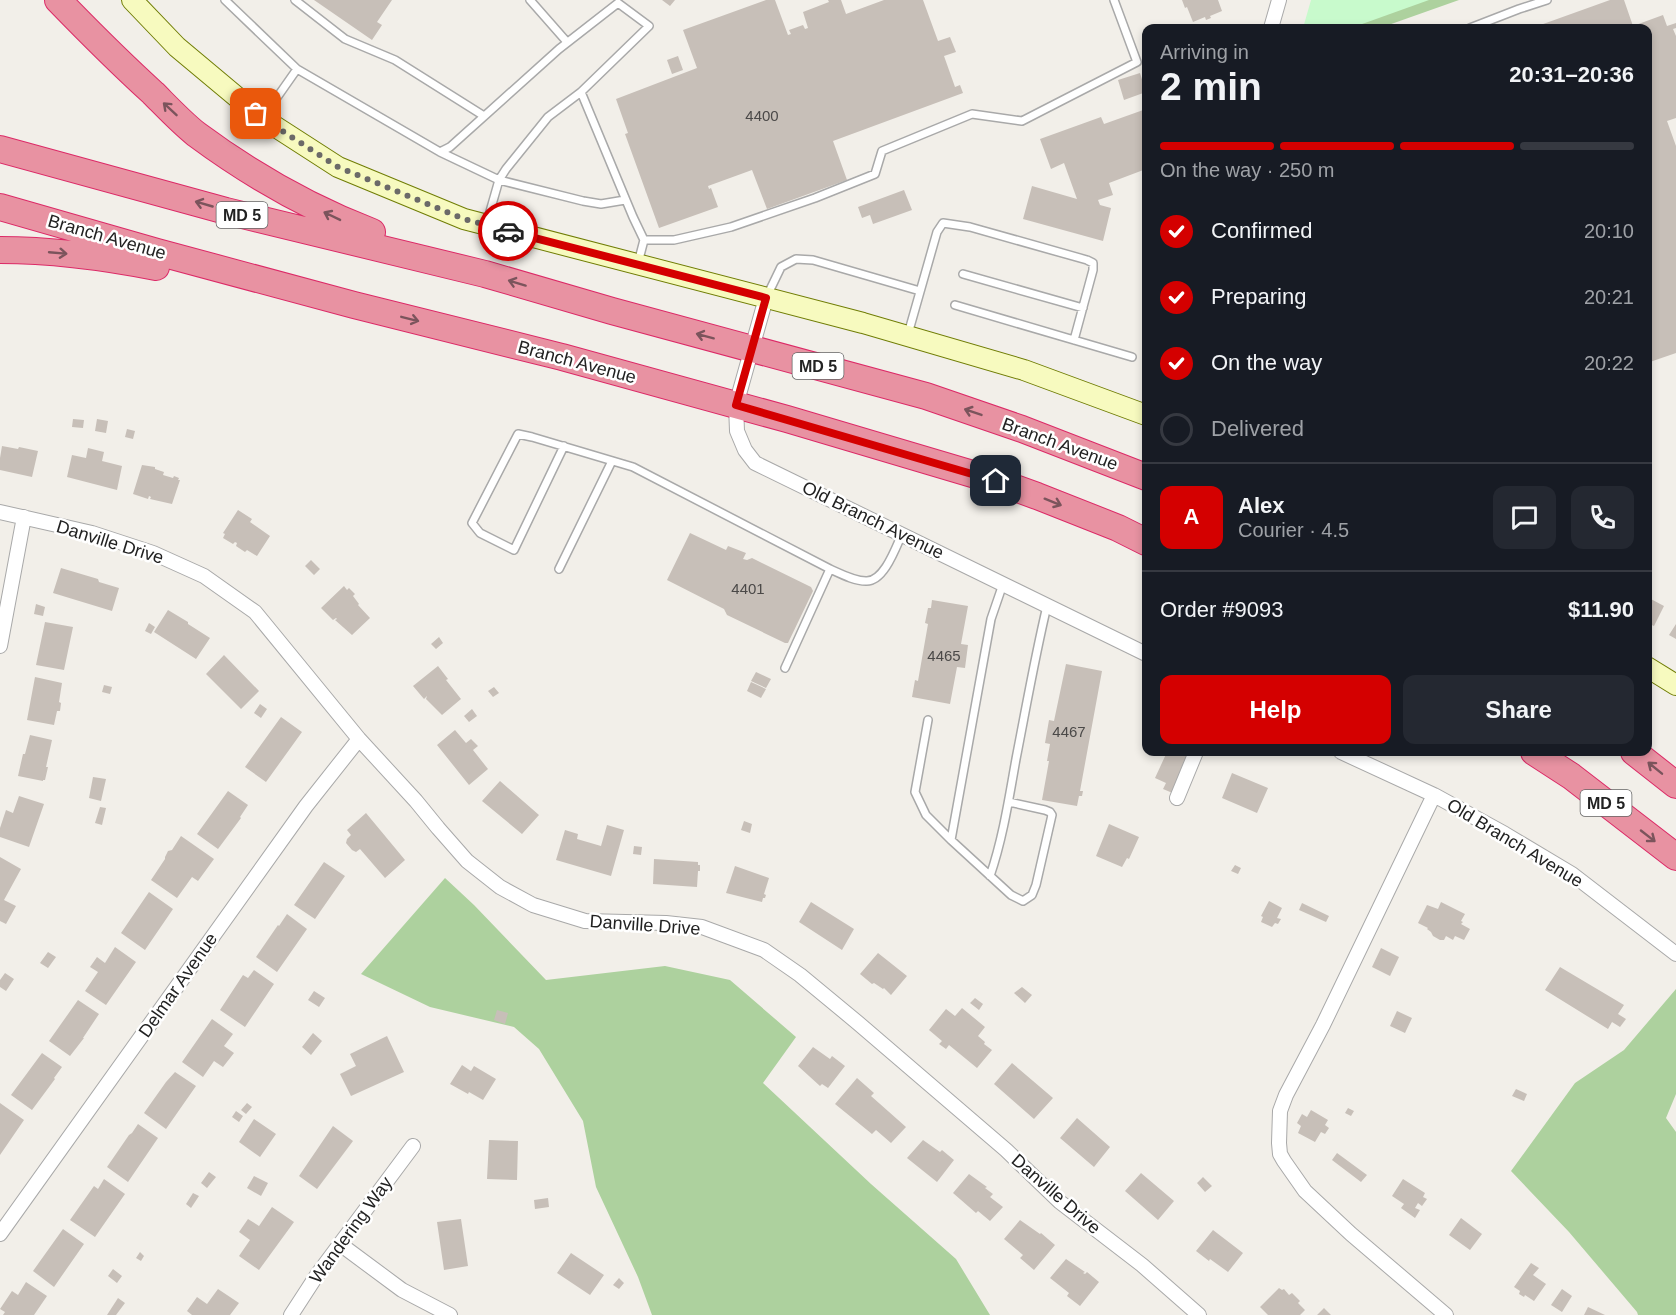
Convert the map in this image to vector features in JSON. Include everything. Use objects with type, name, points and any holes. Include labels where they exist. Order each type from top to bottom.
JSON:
[{"type":"highway","points":[[58,0],[101,45],[194,133],[245,168],[339,220],[485,274]]},
{"type":"highway","name":"Branch Avenue","points":[[0,149],[226,211],[485,274],[926,396],[1022,429],[1142,475]]},
{"type":"highway","name":"Branch Avenue","points":[[0,207],[167,255],[554,355],[736,405],[996,481],[1118,528],[1142,540]]},
{"type":"highway","points":[[0,250],[108,258],[354,305]]},
{"type":"highway","name":"MD 5","points":[[1539,756],[1571,776],[1676,857]]},
{"type":"highway","points":[[1639,756],[1676,785]]},
{"type":"street","points":[[132,0],[177,47],[262,118],[338,167],[464,219],[908,336],[1024,370],[1142,414]]},
{"type":"street","points":[[1272,24],[1279,0]]},
{"type":"street","name":"Old Branch Avenue","points":[[766,298],[736,405],[737,431],[745,450],[755,463],[1142,652]]},
{"type":"street","name":"Danville Drive","points":[[0,512],[92,533],[153,553],[204,576],[255,612],[359,739],[467,861],[500,887],[533,904],[585,921],[666,923],[702,927],[764,950],[800,975],[858,1023],[1006,1150],[1060,1202],[1142,1265],[1199,1315]]},
{"type":"street","points":[[0,646],[24,517]]},
{"type":"street","points":[[1652,670],[1676,685]]},
{"type":"street","name":"Delmar Avenue","points":[[0,1234],[306,806],[359,739]]},
{"type":"street","points":[[1177,798],[1194,756]]},
{"type":"street","name":"Old Branch Avenue","points":[[1350,756],[1434,795],[1572,874],[1676,954]]},
{"type":"street","points":[[1434,795],[1323,1025],[1286,1095],[1280,1111],[1279,1143],[1280,1154],[1305,1191],[1351,1234],[1446,1315]]},
{"type":"street","name":"Wandering Way","points":[[291,1315],[317,1275],[413,1146]]},
{"type":"street","points":[[340,1244],[402,1290],[450,1315]]},
{"type":"lane","points":[[225,0],[297,69],[434,150],[499,180],[600,204],[626,200]]},
{"type":"lane","points":[[295,0],[345,39],[395,60],[484,116]]},
{"type":"lane","points":[[530,0],[567,42]]},
{"type":"lane","points":[[644,240],[674,240],[731,227],[815,198],[875,174],[882,151],[972,114],[1022,121],[1137,62],[1114,0]]},
{"type":"lane","points":[[1480,24],[1547,0]]},
{"type":"lane","points":[[440,152],[450,147],[567,42],[618,3],[649,26],[582,92],[548,117],[499,180],[486,225]]},
{"type":"lane","points":[[262,118],[297,69]]},
{"type":"lane","points":[[582,92],[644,240],[637,264]]},
{"type":"lane","points":[[908,336],[937,232],[943,223],[970,227],[1093,263],[1074,340]]},
{"type":"lane","points":[[766,298],[781,267],[796,259],[813,260],[920,291]]},
{"type":"lane","points":[[963,274],[1083,308]]},
{"type":"lane","points":[[955,305],[1132,357]]},
{"type":"lane","points":[[564,446],[514,550],[476,529],[472,523],[518,435],[532,436],[633,467],[850,578],[868,582],[874,579],[886,568],[902,534]]},
{"type":"lane","points":[[560,569],[612,461]]},
{"type":"lane","points":[[785,668],[830,569]]},
{"type":"lane","points":[[951,840],[991,619],[1003,584]]},
{"type":"lane","points":[[990,876],[997,857],[1009,802],[1034,659],[1047,606]]},
{"type":"lane","points":[[928,720],[915,792],[926,815],[1011,895],[1023,901],[1032,896],[1036,885],[1052,815],[1046,810],[1009,802]]},
{"type":"green space","points":[[1311,0],[1429,0],[1362,24],[1304,24]]},
{"type":"green space","points":[[1319,0],[1459,0],[1391,24],[1312,24]]},
{"type":"green space","points":[[445,878],[546,980],[665,966],[730,980],[796,1037],[763,1083],[871,1184],[956,1259],[990,1315],[652,1315],[638,1277],[596,1187],[583,1121],[539,1049],[514,1027],[430,1007],[361,974]]},
{"type":"green space","points":[[1676,989],[1676,1094],[1666,1118],[1676,1132],[1676,1315],[1638,1315],[1569,1232],[1511,1171],[1575,1083],[1624,1050]]},
{"type":"building","points":[[314,0],[392,0],[377,22],[382,25],[372,40]]},
{"type":"building","points":[[662,0],[675,0],[670,6]]},
{"type":"building","points":[[766,0],[775,0],[788,35],[791,34],[789,30],[803,25],[805,29],[808,28],[803,12],[829,2],[828,0],[841,0],[846,14],[884,0],[923,0],[938,41],[950,37],[956,52],[944,56],[955,87],[960,85],[963,93],[833,141],[847,180],[767,209],[752,170],[708,186],[709,189],[711,188],[718,207],[659,228],[625,134],[628,133],[616,99],[697,68],[683,30]]},
{"type":"building","points":[[1182,0],[1218,0],[1222,11],[1206,20],[1205,17],[1193,22]]},
{"type":"building","points":[[1610,0],[1624,0],[1632,24],[1543,24]]},
{"type":"building","points":[[1663,15],[1667,26],[1676,23],[1676,28],[1673,29],[1676,36],[1676,118],[1667,121],[1676,146],[1676,353],[1652,361],[1652,24],[1638,24]]},
{"type":"building","points":[[678,56],[683,70],[672,74],[667,60]]},
{"type":"building","points":[[1140,73],[1142,93],[1124,100],[1118,80]]},
{"type":"building","points":[[1142,110],[1142,171],[1109,183],[1113,195],[1098,200],[1100,205],[1111,208],[1103,241],[1023,219],[1032,186],[1077,199],[1064,163],[1051,169],[1040,139],[1101,117],[1104,124]]},
{"type":"building","points":[[904,190],[912,210],[873,224],[870,215],[862,218],[858,207]]},
{"type":"building","points":[[73,419],[84,420],[83,428],[72,427]]},
{"type":"building","points":[[97,419],[108,421],[106,433],[95,431]]},
{"type":"building","points":[[127,429],[135,431],[133,439],[125,437]]},
{"type":"building","points":[[2,446],[38,451],[32,477],[0,470]]},
{"type":"building","points":[[88,448],[104,452],[102,461],[122,466],[117,490],[67,477],[72,455],[86,458]]},
{"type":"building","points":[[142,465],[155,467],[164,472],[163,475],[179,478],[172,504],[150,499],[149,496],[148,499],[133,494]]},
{"type":"building","points":[[238,510],[252,519],[250,522],[270,536],[257,556],[247,550],[245,552],[236,546],[237,543],[233,544],[223,538],[225,534],[223,533]]},
{"type":"building","points":[[690,533],[726,550],[728,546],[746,553],[743,559],[752,558],[811,587],[813,591],[788,643],[727,615],[724,609],[667,580]]},
{"type":"building","points":[[311,560],[320,569],[314,575],[305,566]]},
{"type":"building","points":[[61,568],[119,588],[112,611],[53,593]]},
{"type":"building","points":[[344,586],[355,594],[353,596],[358,605],[370,618],[352,635],[335,620],[336,618],[333,620],[321,608]]},
{"type":"building","points":[[932,600],[968,606],[961,644],[968,645],[965,668],[957,667],[950,704],[912,697],[915,680],[918,681],[928,624],[925,623]]},
{"type":"building","points":[[1652,600],[1664,606],[1654,626],[1652,625]]},
{"type":"building","points":[[36,604],[45,607],[43,616],[34,614]]},
{"type":"building","points":[[168,610],[210,638],[196,659],[154,632]]},
{"type":"building","points":[[45,622],[73,627],[64,670],[36,665]]},
{"type":"building","points":[[149,623],[155,627],[151,634],[145,631]]},
{"type":"building","points":[[1676,624],[1676,639],[1669,635]]},
{"type":"building","points":[[439,637],[443,643],[436,649],[431,644]]},
{"type":"building","points":[[224,655],[259,691],[241,709],[206,674]]},
{"type":"building","points":[[1066,664],[1102,671],[1080,791],[1083,791],[1082,796],[1079,796],[1077,806],[1042,800],[1049,761],[1047,761],[1050,744],[1045,743],[1049,720],[1054,721]]},
{"type":"building","points":[[438,666],[461,699],[442,715],[426,699],[427,696],[424,699],[413,686]]},
{"type":"building","points":[[756,672],[771,679],[766,688],[751,681]]},
{"type":"building","points":[[35,677],[62,683],[60,711],[57,711],[54,725],[27,720]]},
{"type":"building","points":[[751,682],[766,689],[761,698],[747,691]]},
{"type":"building","points":[[104,685],[112,687],[110,694],[102,692]]},
{"type":"building","points":[[494,687],[499,693],[493,697],[488,691]]},
{"type":"building","points":[[260,704],[267,709],[261,718],[254,713]]},
{"type":"building","points":[[472,709],[477,716],[469,722],[464,716]]},
{"type":"building","points":[[281,717],[302,732],[266,782],[245,767]]},
{"type":"building","points":[[455,730],[466,743],[471,739],[478,746],[473,750],[488,769],[469,785],[437,745]]},
{"type":"building","points":[[30,735],[52,740],[46,767],[48,767],[43,781],[18,776]]},
{"type":"building","points":[[1165,756],[1191,756],[1175,794],[1163,789],[1166,783],[1155,778]]},
{"type":"building","points":[[1232,773],[1268,788],[1257,813],[1222,798]]},
{"type":"building","points":[[93,777],[106,779],[101,801],[89,798]]},
{"type":"building","points":[[500,781],[539,815],[522,834],[482,801]]},
{"type":"building","points":[[228,791],[248,805],[218,849],[197,834]]},
{"type":"building","points":[[19,796],[44,804],[29,847],[0,837],[0,828],[6,810],[13,813]]},
{"type":"building","points":[[100,807],[106,808],[102,825],[95,823]]},
{"type":"building","points":[[366,813],[405,860],[385,878],[360,849],[356,852],[346,843],[351,835],[347,830]]},
{"type":"building","points":[[744,821],[752,824],[750,833],[741,830]]},
{"type":"building","points":[[1109,824],[1139,837],[1129,859],[1127,858],[1122,867],[1096,856]]},
{"type":"building","points":[[607,825],[624,830],[611,876],[556,860],[565,830],[578,834],[577,839],[601,846]]},
{"type":"building","points":[[181,836],[214,859],[198,881],[192,877],[177,898],[151,880],[168,851],[172,850]]},
{"type":"building","points":[[634,846],[642,847],[641,855],[633,854]]},
{"type":"building","points":[[0,857],[21,869],[4,900],[16,906],[6,924],[0,921]]},
{"type":"building","points":[[654,859],[698,862],[700,871],[698,871],[697,887],[653,884]]},
{"type":"building","points":[[324,862],[345,876],[315,919],[294,905]]},
{"type":"building","points":[[1235,865],[1241,868],[1238,874],[1231,871]]},
{"type":"building","points":[[735,866],[769,878],[764,894],[766,895],[762,902],[726,893]]},
{"type":"building","points":[[149,892],[173,909],[145,950],[121,933]]},
{"type":"building","points":[[1269,901],[1282,908],[1277,918],[1281,919],[1272,927],[1261,922],[1263,917],[1261,916]]},
{"type":"building","points":[[811,902],[854,929],[842,950],[799,922]]},
{"type":"building","points":[[1441,902],[1465,914],[1461,924],[1470,929],[1464,940],[1455,936],[1453,940],[1446,936],[1444,940],[1440,940],[1433,936],[1428,928],[1418,923],[1427,905],[1438,909]]},
{"type":"building","points":[[1302,903],[1329,916],[1326,922],[1299,910]]},
{"type":"building","points":[[287,914],[307,929],[277,972],[256,957]]},
{"type":"building","points":[[115,947],[136,962],[106,1005],[85,991],[98,972],[90,967],[97,957],[105,963]]},
{"type":"building","points":[[1381,948],[1399,957],[1390,976],[1372,967]]},
{"type":"building","points":[[48,952],[56,957],[48,968],[40,963]]},
{"type":"building","points":[[878,953],[907,976],[891,995],[884,988],[872,984],[860,974]]},
{"type":"building","points":[[1560,967],[1624,1005],[1618,1014],[1626,1019],[1620,1027],[1612,1022],[1608,1029],[1545,990]]},
{"type":"building","points":[[254,970],[274,984],[245,1027],[220,1010],[243,975],[248,978]]},
{"type":"building","points":[[5,973],[14,979],[6,991],[0,987],[0,980]]},
{"type":"building","points":[[1022,987],[1032,995],[1025,1003],[1014,993]]},
{"type":"building","points":[[314,991],[325,998],[319,1007],[308,1000]]},
{"type":"building","points":[[975,998],[983,1004],[979,1010],[970,1003]]},
{"type":"building","points":[[78,1000],[99,1014],[70,1056],[49,1041]]},
{"type":"building","points":[[962,1008],[985,1027],[978,1036],[992,1050],[977,1068],[949,1045],[946,1049],[939,1044],[942,1041],[929,1030],[946,1009],[955,1016]]},
{"type":"building","points":[[497,1010],[508,1013],[505,1024],[494,1020]]},
{"type":"building","points":[[1397,1011],[1412,1018],[1405,1033],[1390,1026]]},
{"type":"building","points":[[212,1019],[233,1034],[224,1046],[234,1053],[223,1067],[214,1061],[203,1077],[182,1062]]},
{"type":"building","points":[[313,1033],[322,1041],[311,1055],[302,1047]]},
{"type":"building","points":[[387,1036],[404,1072],[351,1096],[340,1074],[356,1066],[350,1054]]},
{"type":"building","points":[[813,1047],[830,1059],[832,1056],[845,1066],[828,1088],[822,1084],[820,1086],[798,1066]]},
{"type":"building","points":[[42,1053],[62,1067],[32,1110],[11,1095]]},
{"type":"building","points":[[1012,1063],[1053,1098],[1034,1119],[994,1084]]},
{"type":"building","points":[[462,1065],[471,1071],[474,1066],[496,1079],[483,1100],[450,1084]]},
{"type":"building","points":[[175,1072],[196,1086],[166,1129],[144,1113]]},
{"type":"building","points":[[857,1078],[874,1093],[871,1096],[906,1127],[891,1143],[876,1130],[872,1134],[835,1104]]},
{"type":"building","points":[[1516,1089],[1527,1094],[1524,1101],[1512,1096]]},
{"type":"building","points":[[0,1103],[24,1120],[0,1155]]},
{"type":"building","points":[[247,1103],[252,1107],[246,1114],[241,1110]]},
{"type":"building","points":[[1348,1108],[1354,1111],[1351,1116],[1345,1113]]},
{"type":"building","points":[[1311,1110],[1328,1120],[1325,1125],[1329,1128],[1325,1134],[1321,1132],[1315,1142],[1298,1133],[1301,1126],[1297,1123],[1302,1114],[1307,1117]]},
{"type":"building","points":[[236,1111],[243,1116],[239,1122],[232,1117]]},
{"type":"building","points":[[1077,1118],[1110,1147],[1094,1167],[1060,1138]]},
{"type":"building","points":[[254,1119],[276,1134],[260,1157],[239,1142]]},
{"type":"building","points":[[138,1124],[158,1138],[128,1182],[107,1167]]},
{"type":"building","points":[[333,1126],[353,1141],[317,1189],[299,1176]]},
{"type":"building","points":[[489,1140],[518,1141],[517,1180],[487,1179]]},
{"type":"building","points":[[923,1140],[940,1152],[942,1150],[954,1160],[937,1182],[907,1158]]},
{"type":"building","points":[[1337,1153],[1367,1175],[1361,1182],[1332,1160]]},
{"type":"building","points":[[209,1172],[216,1177],[207,1188],[201,1183]]},
{"type":"building","points":[[1141,1173],[1174,1201],[1158,1220],[1125,1191]]},
{"type":"building","points":[[969,1174],[987,1187],[985,1188],[993,1194],[990,1197],[1003,1207],[990,1221],[978,1211],[976,1213],[953,1193]]},
{"type":"building","points":[[254,1176],[268,1183],[261,1196],[247,1188]]},
{"type":"building","points":[[1203,1177],[1212,1186],[1205,1192],[1197,1183]]},
{"type":"building","points":[[104,1179],[125,1194],[95,1237],[70,1220],[94,1186],[98,1189]]},
{"type":"building","points":[[1403,1179],[1425,1193],[1423,1197],[1427,1199],[1422,1206],[1418,1203],[1415,1208],[1420,1210],[1415,1218],[1401,1208],[1404,1204],[1392,1196]]},
{"type":"building","points":[[193,1193],[199,1196],[191,1208],[186,1204]]},
{"type":"building","points":[[548,1198],[549,1207],[535,1209],[534,1200]]},
{"type":"building","points":[[272,1207],[294,1222],[259,1270],[239,1256],[250,1240],[239,1232],[248,1219],[259,1226]]},
{"type":"building","points":[[1461,1218],[1482,1234],[1470,1250],[1449,1235]]},
{"type":"building","points":[[461,1219],[468,1266],[444,1270],[437,1222]]},
{"type":"building","points":[[1020,1220],[1055,1245],[1034,1270],[1020,1258],[1023,1255],[1004,1239]]},
{"type":"building","points":[[63,1229],[84,1244],[54,1287],[33,1271]]},
{"type":"building","points":[[1213,1230],[1243,1253],[1228,1272],[1196,1251]]},
{"type":"building","points":[[140,1252],[144,1256],[141,1261],[136,1258]]},
{"type":"building","points":[[571,1253],[604,1275],[590,1295],[557,1273]]},
{"type":"building","points":[[1066,1259],[1099,1282],[1080,1306],[1067,1296],[1069,1293],[1050,1278]]},
{"type":"building","points":[[1531,1263],[1539,1268],[1533,1275],[1546,1284],[1534,1301],[1519,1294],[1520,1291],[1514,1287]]},
{"type":"building","points":[[113,1269],[122,1276],[117,1283],[108,1276]]},
{"type":"building","points":[[619,1278],[624,1283],[619,1289],[613,1285]]},
{"type":"building","points":[[26,1282],[47,1296],[34,1315],[3,1315],[5,1312],[0,1309],[12,1291],[18,1295]]},
{"type":"building","points":[[1279,1288],[1284,1289],[1289,1295],[1292,1293],[1300,1301],[1298,1303],[1305,1310],[1300,1315],[1268,1315],[1260,1307]]},
{"type":"building","points":[[218,1289],[239,1303],[230,1315],[192,1315],[187,1311],[197,1297],[207,1304]]},
{"type":"building","points":[[1562,1289],[1572,1296],[1562,1312],[1551,1305]]},
{"type":"building","points":[[118,1298],[125,1303],[116,1315],[107,1315]]},
{"type":"building","points":[[1588,1307],[1605,1315],[1584,1315]]},
{"type":"building","points":[[1324,1308],[1331,1315],[1317,1315]]},
{"type":"way so far","points":[[256,114],[338,167],[464,219],[508,231]]},
{"type":"route","points":[[508,231],[766,298],[736,405],[996,481]]}]
